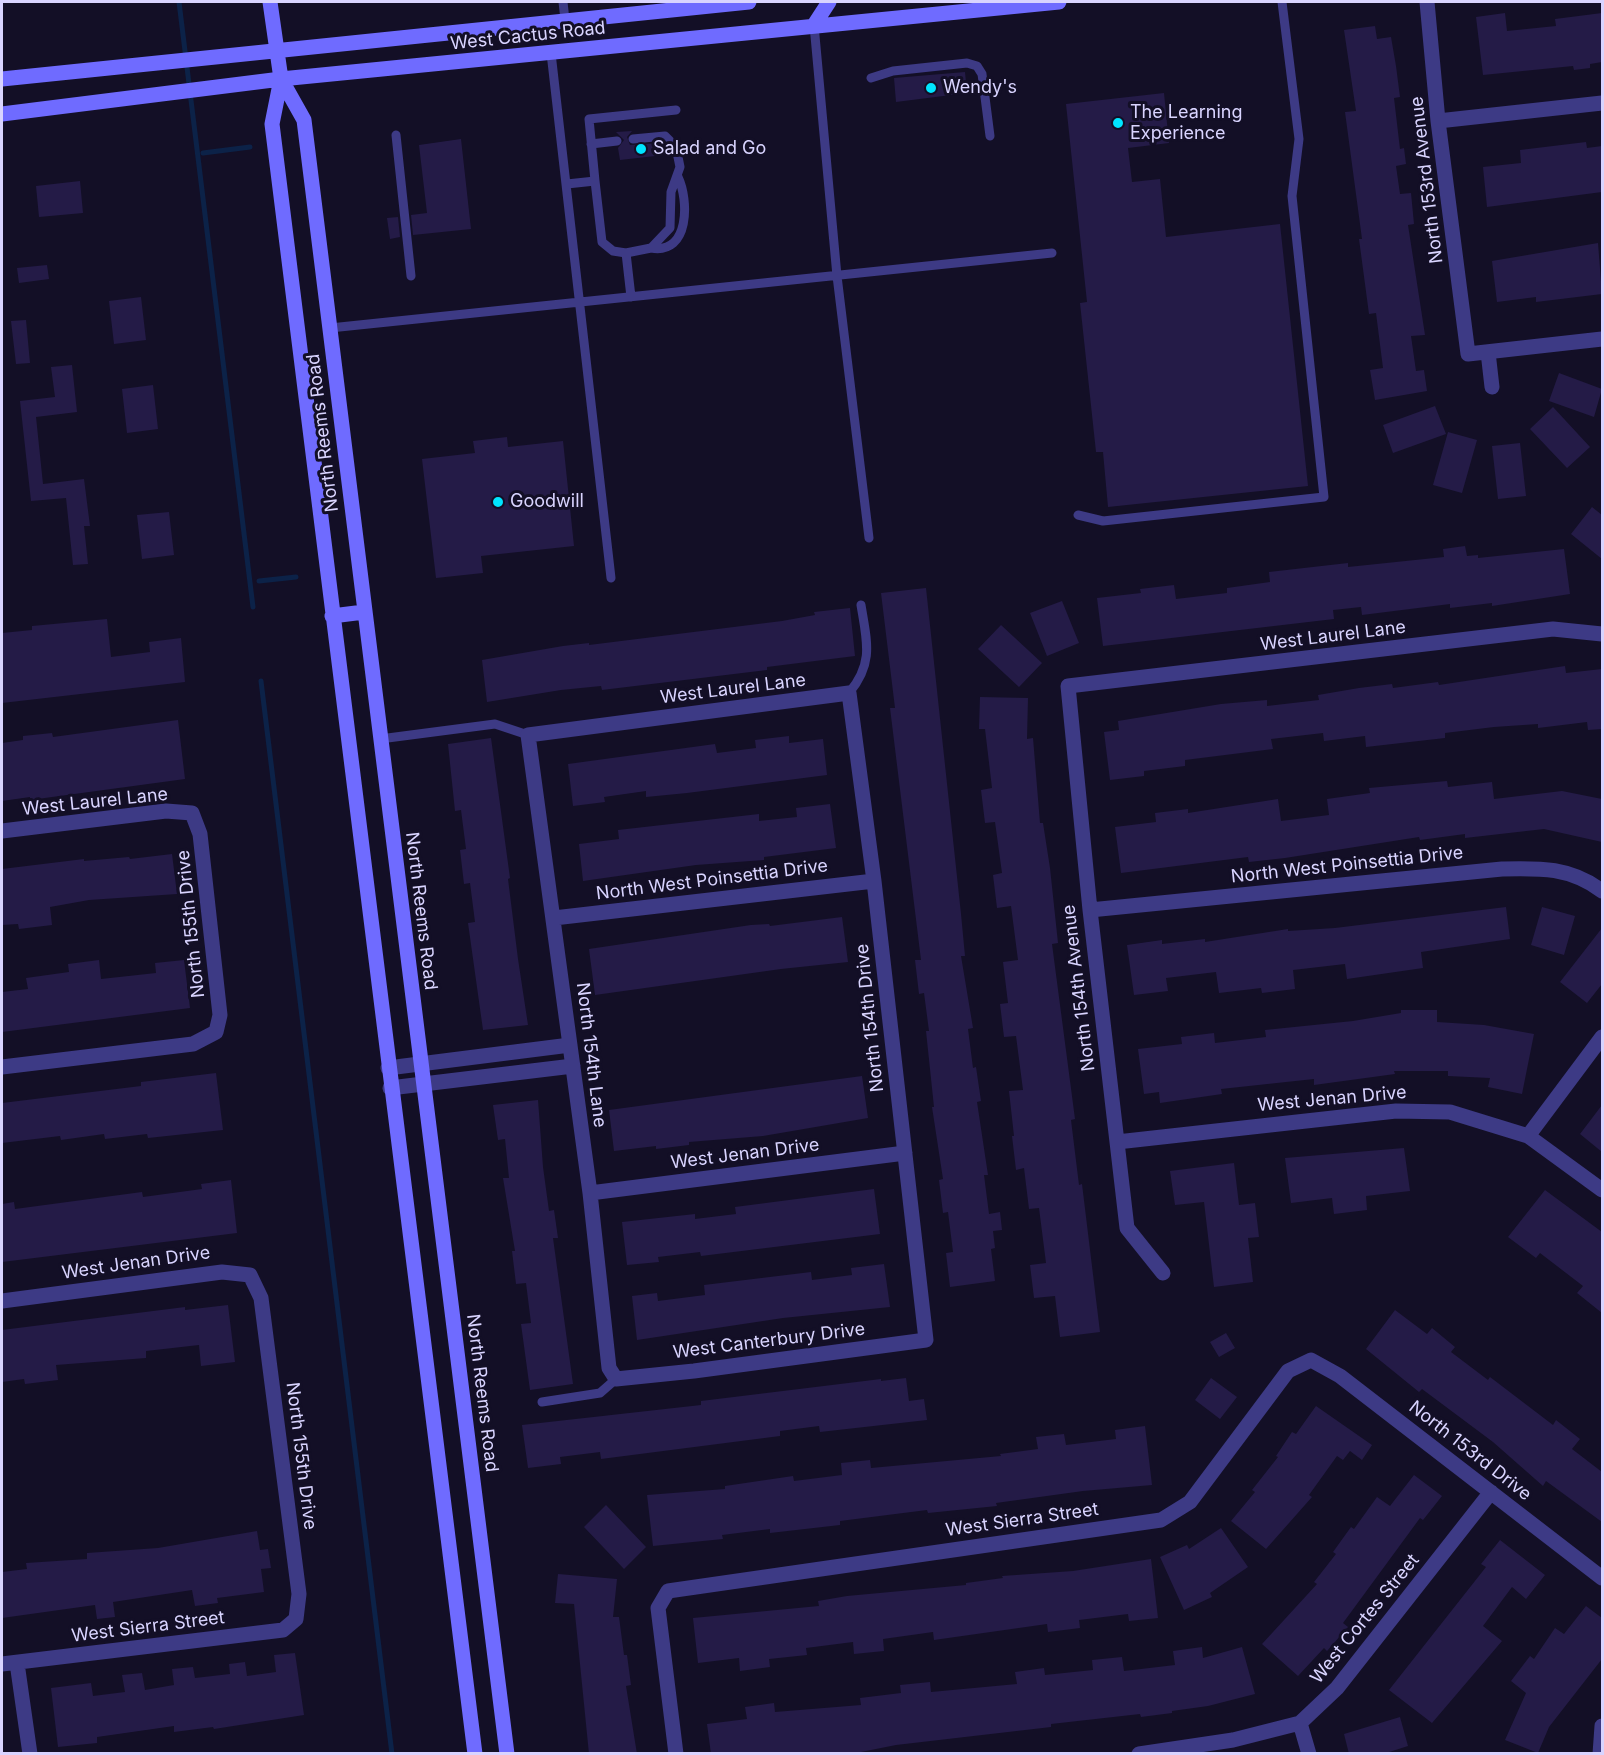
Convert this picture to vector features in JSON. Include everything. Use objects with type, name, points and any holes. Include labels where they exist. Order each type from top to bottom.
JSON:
[{"type":"main road","name":"North Reems Road","points":[[270,2],[280,79],[272,124],[390,1088],[475,1754]]},
{"type":"main road","name":"West Cactus Road","points":[[2,79],[749,2]]},
{"type":"main road","points":[[813,25],[830,2]]},
{"type":"main road","name":"West Cactus Road","points":[[2,114],[280,79],[1028,3],[1059,2]]},
{"type":"main road","name":"North Reems Road","points":[[280,79],[304,120],[507,1754]]},
{"type":"main road","points":[[332,616],[364,612]]},
{"type":"street","name":"North 153rd Avenue","points":[[1427,2],[1438,121],[1468,354],[1488,352]]},
{"type":"street","points":[[1438,121],[1602,103]]},
{"type":"street","points":[[1492,387],[1488,352],[1602,339]]},
{"type":"street","name":"West Laurel Lane","points":[[1068,686],[1553,629],[1602,634]]},
{"type":"street","name":"North 154th Avenue","points":[[1068,686],[1089,910],[1126,1228],[1163,1273]]},
{"type":"street","name":"West Laurel Lane","points":[[528,735],[849,693]]},
{"type":"street","name":"North 154th Drive","points":[[849,693],[874,881],[926,1340]]},
{"type":"street","name":"North 154th Lane","points":[[528,735],[590,1193],[609,1368],[616,1379]]},
{"type":"street","name":"West Laurel Lane","points":[[2,831],[166,811],[192,813]]},
{"type":"street","name":"North 155th Drive","points":[[2,1067],[193,1044],[216,1032],[220,1015],[218,993],[200,834],[192,813]]},
{"type":"street","name":"North West Poinsettia Drive","points":[[1089,910],[1502,869],[1549,868],[1587,880],[1602,891]]},
{"type":"street","name":"North West Poinsettia Drive","points":[[554,918],[874,881]]},
{"type":"street","points":[[1528,1136],[1602,1037]]},
{"type":"street","points":[[388,1068],[570,1045]]},
{"type":"street","points":[[390,1088],[573,1066]]},
{"type":"street","name":"West Jenan Drive","points":[[1117,1142],[1396,1111],[1450,1112],[1528,1136],[1602,1190]]},
{"type":"street","name":"West Jenan Drive","points":[[590,1193],[905,1153]]},
{"type":"street","name":"West Jenan Drive","points":[[2,1301],[222,1272],[250,1275],[261,1298]]},
{"type":"street","name":"North 155th Drive","points":[[261,1298],[299,1594],[296,1619]]},
{"type":"street","name":"West Canterbury Drive","points":[[616,1379],[926,1340]]},
{"type":"street","name":"West Sierra Street","points":[[676,1754],[658,1608],[668,1591],[1161,1520],[1190,1502],[1288,1371],[1311,1360]]},
{"type":"street","name":"North 153rd Drive","points":[[1311,1360],[1340,1376],[1602,1578]]},
{"type":"street","name":"West Cortes Street","points":[[1139,1754],[1233,1740],[1300,1723],[1337,1688],[1491,1492]]},
{"type":"street","name":"West Sierra Street","points":[[2,1664],[283,1630],[296,1619]]},
{"type":"street","points":[[17,1663],[30,1754]]},
{"type":"street","points":[[1300,1723],[1309,1754]]},
{"type":"street","points":[[1600,1754],[1602,1726]]},
{"type":"lane","points":[[563,2],[565,20]]},
{"type":"lane","points":[[1078,515],[1103,521],[1324,496],[1292,196],[1299,139],[1282,2]]},
{"type":"lane","points":[[813,25],[837,276],[868,538]]},
{"type":"lane","points":[[551,53],[611,578]]},
{"type":"lane","points":[[871,78],[910,69],[967,63],[977,66],[982,74],[990,136]]},
{"type":"lane","points":[[633,139],[665,136],[672,141],[679,156],[678,177],[672,192],[670,228],[651,248],[626,253],[613,251],[602,242],[589,119],[676,110]]},
{"type":"lane","points":[[396,135],[411,276]]},
{"type":"lane","points":[[591,144],[617,141]]},
{"type":"lane","points":[[567,184],[595,181]]},
{"type":"lane","points":[[626,253],[631,297]]},
{"type":"lane","points":[[330,328],[1052,253]]},
{"type":"lane","points":[[849,693],[861,678],[868,655],[861,605]]},
{"type":"lane","points":[[380,739],[495,724],[528,735]]},
{"type":"lane","points":[[542,1402],[600,1393],[616,1379]]},
{"type":"building","points":[[1505,13],[1507,31],[1556,26],[1555,19],[1602,13],[1602,62],[1590,64],[1590,68],[1574,70],[1573,66],[1483,75],[1476,17]]},
{"type":"building","points":[[1375,26],[1377,39],[1391,37],[1396,66],[1400,97],[1394,98],[1400,149],[1404,148],[1406,164],[1396,166],[1400,194],[1411,193],[1414,224],[1408,225],[1425,335],[1411,336],[1416,371],[1424,370],[1427,391],[1375,400],[1370,370],[1383,368],[1376,313],[1369,314],[1359,239],[1362,239],[1345,112],[1356,111],[1344,30]]},
{"type":"building","name":"Wendy's","points":[[965,72],[967,93],[896,102],[894,78]]},
{"type":"building","points":[[1164,93],[1169,143],[1128,148],[1132,182],[1160,179],[1166,237],[1280,224],[1308,486],[1108,507],[1103,452],[1096,452],[1080,303],[1087,302],[1066,104]]},
{"type":"building","name":"Salad and Go","points":[[632,131],[627,137],[630,145],[662,143],[664,155],[620,160],[618,148],[624,140],[616,132]]},
{"type":"building","points":[[461,139],[471,229],[413,235],[411,215],[427,213],[419,145]]},
{"type":"building","points":[[1586,142],[1587,148],[1602,146],[1602,192],[1487,207],[1483,167],[1521,163],[1520,150]]},
{"type":"building","points":[[80,181],[83,213],[39,217],[36,186]]},
{"type":"building","points":[[398,217],[400,237],[390,239],[387,218]]},
{"type":"building","points":[[1598,243],[1602,294],[1536,302],[1536,297],[1497,302],[1492,261]]},
{"type":"building","points":[[47,265],[49,279],[19,283],[17,268]]},
{"type":"building","points":[[141,297],[146,340],[114,344],[109,301]]},
{"type":"building","points":[[26,320],[30,363],[16,364],[11,321]]},
{"type":"building","points":[[72,365],[77,412],[36,417],[43,484],[84,479],[90,526],[84,526],[88,564],[73,565],[66,498],[31,501],[20,401],[55,397],[51,367]]},
{"type":"building","points":[[1559,373],[1602,389],[1594,417],[1549,401]]},
{"type":"building","points":[[153,385],[158,429],[127,433],[122,389]]},
{"type":"building","points":[[1435,406],[1446,434],[1393,453],[1383,425]]},
{"type":"building","points":[[1553,407],[1590,447],[1567,468],[1530,429]]},
{"type":"building","points":[[1448,432],[1477,440],[1462,493],[1433,485]]},
{"type":"building","name":"Goodwill","points":[[507,437],[508,447],[563,441],[574,546],[481,556],[483,573],[436,578],[422,459],[475,453],[473,441]]},
{"type":"building","points":[[1520,443],[1526,496],[1498,499],[1492,446]]},
{"type":"building","points":[[1592,507],[1602,515],[1602,559],[1571,534]]},
{"type":"building","points":[[169,512],[174,555],[142,559],[137,515]]},
{"type":"building","points":[[1465,546],[1467,556],[1478,555],[1478,558],[1564,549],[1570,594],[1492,606],[1492,603],[1450,608],[1450,604],[1362,615],[1361,607],[1333,610],[1334,619],[1103,646],[1097,598],[1141,593],[1140,589],[1174,585],[1176,599],[1227,593],[1227,588],[1270,582],[1269,572],[1348,563],[1348,567],[1444,557],[1443,549]]},
{"type":"building","points":[[926,588],[965,956],[961,956],[973,1028],[968,1029],[973,1068],[976,1067],[981,1101],[977,1102],[988,1175],[984,1175],[989,1214],[1000,1212],[1002,1230],[993,1231],[995,1248],[991,1249],[995,1281],[950,1287],[946,1253],[953,1252],[948,1212],[943,1213],[939,1180],[943,1179],[932,1107],[934,1107],[926,1031],[929,1031],[924,993],[919,994],[915,960],[921,960],[890,708],[895,708],[881,593]]},
{"type":"building","points":[[1062,601],[1079,643],[1047,656],[1030,613]]},
{"type":"building","points":[[850,608],[855,656],[767,667],[767,670],[602,690],[601,686],[561,690],[487,702],[482,660],[563,646],[589,643],[589,645],[782,621],[815,615],[814,612]]},
{"type":"building","points":[[107,619],[111,657],[150,652],[149,642],[181,638],[185,682],[2,703],[2,633],[32,630],[32,626]]},
{"type":"building","points":[[1001,625],[1042,663],[1019,687],[978,649]]},
{"type":"building","points":[[1565,666],[1566,673],[1602,669],[1602,729],[1588,730],[1587,722],[1538,728],[1538,724],[1494,727],[1445,733],[1445,738],[1366,747],[1365,736],[1324,741],[1323,733],[1271,739],[1273,749],[1185,760],[1185,766],[1144,771],[1144,776],[1110,780],[1104,732],[1119,730],[1118,721],[1221,704],[1267,700],[1267,706],[1319,700],[1318,695],[1359,688],[1392,684],[1393,688],[1438,682],[1439,685]]},
{"type":"building","points":[[980,697],[1028,698],[1027,739],[1033,738],[1040,823],[1043,823],[1050,868],[1058,943],[1052,944],[1075,1119],[1071,1120],[1079,1185],[1082,1184],[1100,1332],[1060,1337],[1055,1296],[1034,1298],[1030,1265],[1046,1263],[1039,1208],[1029,1209],[1024,1168],[1016,1170],[1012,1136],[1014,1136],[1009,1091],[1023,1090],[1016,1036],[1004,1037],[1000,1004],[1008,1003],[1003,962],[1018,960],[1011,906],[997,908],[993,875],[1002,873],[995,822],[985,823],[981,790],[992,788],[985,729],[979,729]]},
{"type":"building","points":[[178,720],[185,779],[30,800],[30,797],[2,801],[2,743],[23,740],[23,736],[52,733],[53,737]]},
{"type":"building","points":[[789,736],[789,743],[823,739],[827,775],[646,797],[646,791],[604,797],[605,802],[573,806],[568,764],[715,744],[717,753],[756,748],[755,740]]},
{"type":"building","points":[[491,738],[528,1025],[483,1030],[468,923],[475,922],[470,883],[464,884],[460,850],[466,849],[461,810],[455,811],[448,744]]},
{"type":"building","points":[[1447,781],[1448,787],[1492,782],[1494,799],[1562,791],[1602,799],[1602,842],[1544,829],[1465,838],[1465,834],[1420,840],[1419,837],[1285,858],[1249,862],[1248,857],[1121,873],[1115,827],[1156,822],[1155,813],[1188,809],[1188,813],[1278,799],[1281,821],[1329,815],[1327,799],[1370,793],[1369,788]]},
{"type":"building","points":[[830,804],[836,848],[764,857],[764,860],[696,865],[583,881],[579,844],[619,839],[618,830],[759,814],[759,821],[797,817],[796,808]]},
{"type":"building","points":[[172,854],[177,894],[89,900],[50,907],[52,925],[19,929],[18,924],[2,925],[2,869],[84,859],[84,861],[129,857],[130,859]]},
{"type":"building","points":[[1506,907],[1510,939],[1421,952],[1423,968],[1347,979],[1345,964],[1293,970],[1295,989],[1262,993],[1261,988],[1219,993],[1216,972],[1166,978],[1168,991],[1134,995],[1127,945],[1162,940],[1162,944],[1205,939],[1205,942],[1288,929],[1288,931],[1335,928]]},
{"type":"building","points":[[1542,907],[1575,916],[1564,955],[1531,945]]},
{"type":"building","points":[[842,917],[848,962],[595,995],[589,949],[751,925],[769,924],[770,926]]},
{"type":"building","points":[[1602,928],[1602,984],[1587,1003],[1560,982]]},
{"type":"building","points":[[99,960],[101,979],[156,973],[155,963],[184,960],[190,1008],[2,1032],[2,992],[28,989],[26,978],[69,972],[68,964]]},
{"type":"building","points":[[1401,1010],[1437,1010],[1437,1022],[1484,1025],[1534,1034],[1522,1094],[1488,1087],[1490,1078],[1448,1076],[1448,1071],[1394,1071],[1395,1074],[1314,1085],[1314,1079],[1221,1089],[1222,1094],[1160,1103],[1159,1092],[1144,1094],[1138,1049],[1182,1044],[1181,1037],[1214,1033],[1215,1043],[1266,1037],[1265,1030],[1353,1021],[1401,1013]]},
{"type":"building","points":[[216,1073],[223,1130],[148,1138],[147,1134],[105,1139],[104,1134],[61,1140],[60,1136],[2,1143],[2,1103],[141,1086],[141,1082]]},
{"type":"building","points":[[862,1076],[868,1118],[763,1136],[689,1142],[689,1145],[656,1149],[656,1146],[614,1151],[609,1110]]},
{"type":"building","points":[[538,1100],[543,1167],[549,1211],[554,1210],[558,1238],[553,1238],[573,1384],[530,1390],[521,1324],[531,1323],[526,1283],[516,1284],[512,1251],[515,1251],[503,1178],[509,1178],[505,1139],[498,1140],[493,1105]]},
{"type":"building","points":[[1602,1105],[1602,1152],[1580,1134]]},
{"type":"building","points":[[1404,1148],[1410,1191],[1366,1196],[1367,1210],[1334,1214],[1332,1198],[1291,1203],[1285,1158]]},
{"type":"building","points":[[1234,1163],[1239,1205],[1255,1203],[1259,1237],[1248,1238],[1253,1282],[1214,1287],[1204,1202],[1175,1205],[1170,1171]]},
{"type":"building","points":[[231,1180],[237,1233],[2,1262],[2,1204],[14,1202],[15,1209],[142,1192],[143,1197],[202,1189],[201,1184]]},
{"type":"building","points":[[874,1189],[880,1234],[701,1256],[700,1252],[658,1257],[659,1262],[627,1265],[622,1222],[695,1214],[695,1219],[736,1214],[735,1207]]},
{"type":"building","points":[[1545,1190],[1602,1232],[1602,1313],[1577,1293],[1583,1286],[1540,1253],[1536,1258],[1508,1237]]},
{"type":"building","points":[[884,1264],[890,1307],[783,1318],[637,1340],[632,1296],[657,1293],[658,1301],[705,1295],[704,1285],[811,1272],[812,1280],[852,1275],[851,1268]]},
{"type":"building","points":[[228,1305],[235,1362],[201,1366],[199,1345],[146,1351],[146,1358],[56,1365],[58,1380],[25,1384],[24,1379],[2,1382],[2,1330],[185,1307],[185,1310]]},
{"type":"building","points":[[1395,1310],[1427,1334],[1432,1328],[1455,1347],[1451,1352],[1488,1380],[1490,1377],[1553,1425],[1556,1420],[1580,1439],[1572,1449],[1602,1472],[1602,1522],[1546,1481],[1543,1486],[1493,1442],[1422,1389],[1419,1392],[1366,1349]]},
{"type":"building","points":[[1226,1333],[1235,1348],[1219,1357],[1210,1342]]},
{"type":"building","points":[[906,1378],[909,1401],[924,1399],[927,1420],[820,1432],[819,1426],[780,1431],[780,1436],[601,1459],[600,1452],[560,1457],[561,1464],[528,1468],[522,1425],[701,1405],[701,1401]]},
{"type":"building","points":[[1211,1378],[1237,1397],[1220,1419],[1195,1400]]},
{"type":"building","points":[[1316,1406],[1372,1445],[1362,1460],[1350,1451],[1343,1460],[1337,1456],[1309,1495],[1312,1497],[1266,1549],[1231,1521],[1255,1492],[1252,1490],[1278,1457],[1276,1456],[1292,1432],[1296,1434]]},
{"type":"building","points":[[1145,1426],[1152,1485],[1083,1491],[996,1503],[997,1506],[928,1513],[927,1510],[840,1521],[840,1525],[770,1533],[770,1529],[722,1535],[723,1539],[653,1546],[647,1495],[725,1489],[725,1486],[793,1476],[794,1481],[842,1475],[841,1463],[870,1460],[871,1468],[1001,1456],[1000,1454],[1038,1449],[1036,1437],[1064,1434],[1066,1445],[1116,1439],[1115,1430]]},
{"type":"building","points":[[1414,1475],[1442,1496],[1423,1520],[1420,1518],[1343,1623],[1348,1627],[1327,1651],[1324,1648],[1298,1676],[1262,1644],[1317,1584],[1314,1582],[1336,1554],[1333,1552],[1351,1527],[1354,1529],[1377,1497],[1390,1506]]},
{"type":"building","points":[[606,1505],[646,1547],[624,1569],[584,1527]]},
{"type":"building","points":[[1221,1528],[1248,1567],[1210,1593],[1212,1597],[1184,1610],[1160,1557],[1187,1545],[1189,1549]]},
{"type":"building","points":[[257,1531],[260,1550],[268,1549],[271,1568],[261,1569],[264,1592],[217,1598],[218,1603],[195,1606],[192,1590],[113,1602],[115,1617],[97,1619],[95,1605],[2,1618],[2,1572],[27,1569],[26,1563],[87,1559],[87,1553],[158,1548]]},
{"type":"building","points":[[1500,1540],[1545,1575],[1526,1599],[1512,1587],[1483,1626],[1502,1641],[1432,1723],[1389,1690],[1486,1567],[1481,1564]]},
{"type":"building","points":[[1151,1559],[1158,1618],[1129,1621],[1128,1614],[1079,1620],[1080,1628],[1048,1632],[1047,1624],[934,1640],[933,1632],[883,1639],[884,1651],[854,1654],[853,1642],[806,1648],[807,1655],[769,1659],[770,1667],[740,1671],[739,1658],[698,1663],[693,1618],[819,1606],[818,1601],[847,1596],[966,1585],[966,1583],[1003,1578],[1002,1576],[1073,1571]]},
{"type":"building","points":[[558,1574],[617,1579],[613,1617],[619,1617],[624,1655],[627,1655],[631,1685],[626,1686],[637,1754],[589,1754],[574,1604],[555,1603]]},
{"type":"building","points":[[1586,1606],[1602,1618],[1602,1659],[1549,1727],[1538,1753],[1505,1740],[1526,1693],[1511,1681],[1530,1656],[1534,1659],[1555,1628],[1564,1634]]},
{"type":"building","points":[[1202,1647],[1203,1658],[1242,1647],[1255,1694],[1208,1706],[1172,1711],[1172,1713],[1141,1717],[1140,1714],[1051,1724],[1051,1727],[896,1745],[851,1754],[711,1754],[707,1724],[747,1719],[745,1707],[774,1703],[775,1712],[861,1705],[860,1698],[901,1693],[900,1685],[930,1682],[931,1692],[1017,1684],[1015,1672],[1044,1668],[1045,1675],[1093,1670],[1092,1660],[1122,1657],[1124,1671],[1175,1665],[1173,1651]]},
{"type":"building","points":[[295,1653],[304,1715],[214,1729],[213,1727],[174,1732],[174,1726],[97,1737],[97,1743],[58,1747],[51,1688],[91,1683],[93,1696],[125,1692],[122,1675],[142,1673],[145,1690],[174,1685],[172,1669],[193,1667],[195,1678],[230,1674],[229,1664],[245,1662],[247,1676],[276,1672],[274,1655]]},
{"type":"building","points":[[1400,1717],[1408,1746],[1383,1754],[1349,1754],[1344,1734]]},
{"type":"waterway","points":[[179,2],[253,607]]},
{"type":"waterway","points":[[203,153],[250,147]]},
{"type":"waterway","points":[[259,581],[296,577]]},
{"type":"waterway","points":[[261,681],[392,1754]]},
{"type":"place","name":"Wendy's","points":[[931,88]]},
{"type":"place","name":"The Learning Experience","points":[[1118,123]]},
{"type":"place","name":"Salad and Go","points":[[641,149]]},
{"type":"place","name":"Goodwill","points":[[498,502]]}]
